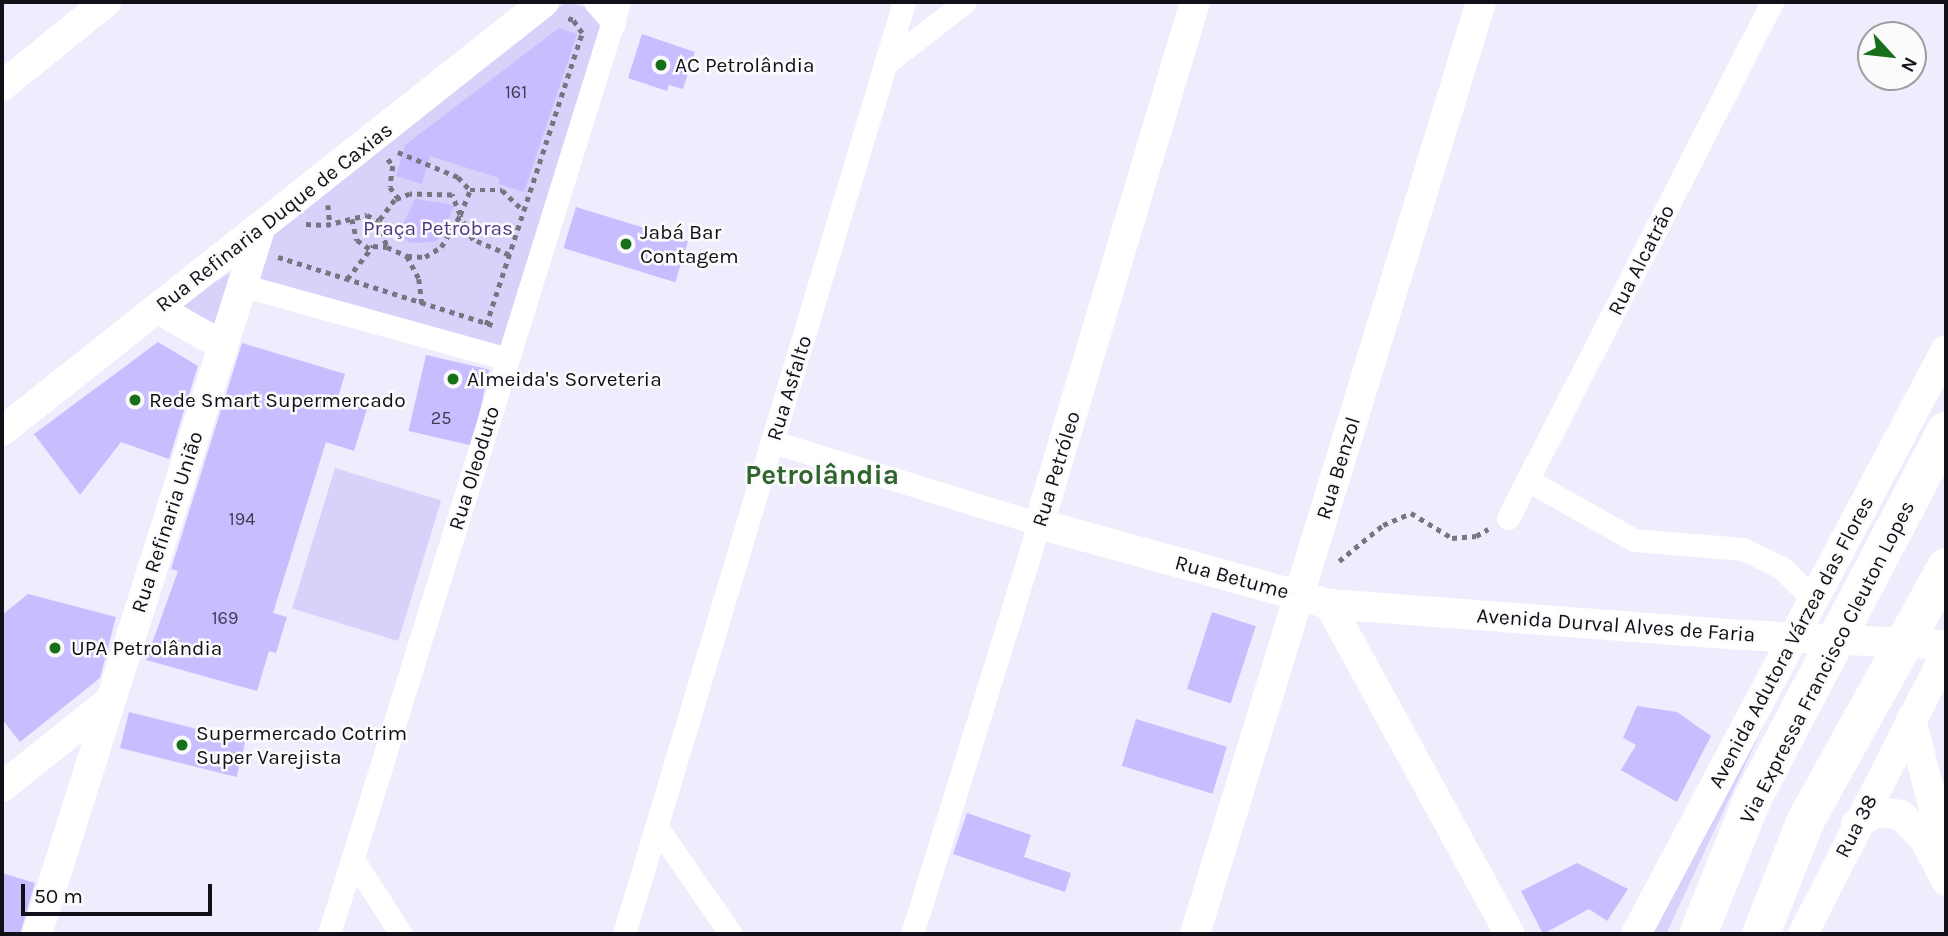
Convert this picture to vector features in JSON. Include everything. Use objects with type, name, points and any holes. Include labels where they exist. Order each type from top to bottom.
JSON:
[{"type":"highway","name":"Via Expressa Francisco Cleuton Lopes","points":[[1698,934],[1753,798],[1946,431]]},
{"type":"highway","points":[[1760,934],[1806,820],[1946,566]]},
{"type":"street","points":[[2,86],[106,2]]},
{"type":"street","points":[[595,2],[614,24]]},
{"type":"street","name":"Rua Oleoduto","points":[[329,934],[354,861],[619,2]]},
{"type":"street","name":"Rua Asfalto","points":[[624,934],[658,829],[904,2]]},
{"type":"street","points":[[886,64],[965,2]]},
{"type":"street","name":"Rua Petróleo","points":[[912,934],[1040,524],[1195,2]]},
{"type":"street","name":"Rua Benzol","points":[[1195,934],[1481,2]]},
{"type":"street","name":"Rua Alcatrão","points":[[1508,518],[1772,2]]},
{"type":"street","name":"Rua Refinaria Duque de Caxias","points":[[2,431],[158,309],[269,237],[554,5]]},
{"type":"street","name":"Rua Refinaria União","points":[[41,931],[241,285],[269,237]]},
{"type":"street","points":[[241,285],[507,359]]},
{"type":"street","points":[[158,309],[223,346]]},
{"type":"street","name":"Avenida Adutora Várzea das Flores","points":[[1636,934],[1946,350]]},
{"type":"street","name":"Rua Betume","points":[[773,442],[1040,524],[1329,604]]},
{"type":"street","points":[[1529,481],[1634,540],[1743,549],[1782,568],[1813,599]]},
{"type":"street","points":[[1329,604],[1510,934]]},
{"type":"street","name":"Avenida Durval Alves de Faria","points":[[1329,604],[1744,635],[1946,645]]},
{"type":"street","points":[[1946,653],[1911,719],[1946,856]]},
{"type":"street","points":[[2,787],[111,700]]},
{"type":"street","name":"Rua 38","points":[[1803,934],[1911,719]]},
{"type":"street","points":[[1856,824],[1878,812],[1901,815],[1925,840],[1946,881]]},
{"type":"street","points":[[658,829],[731,934]]},
{"type":"street","points":[[354,861],[401,934]]},
{"type":"path","points":[[486,325],[582,33],[573,20],[556,16],[554,5]]},
{"type":"path","points":[[398,198],[390,187],[393,166],[386,150],[458,177],[470,190],[502,190],[523,210]]},
{"type":"path","points":[[352,219],[357,240],[370,249],[387,247],[407,256],[425,257],[440,247],[460,215],[470,190]]},
{"type":"path","points":[[379,221],[398,198],[425,192],[452,195],[473,240],[509,255]]},
{"type":"path","points":[[296,218],[326,225],[367,215],[379,221],[387,247]]},
{"type":"path","points":[[269,237],[275,256],[486,325],[496,326],[501,321]]},
{"type":"path","points":[[347,279],[370,249]]},
{"type":"path","points":[[407,256],[419,279],[422,304]]},
{"type":"path","points":[[1298,595],[1383,525],[1411,513],[1452,538],[1476,536],[1508,518]]},
{"type":"green space","name":"Praça Petrobras","points":[[566,2],[594,9],[607,26],[503,353],[260,280],[274,228]]},
{"type":"green space","points":[[233,271],[216,327],[179,304]]},
{"type":"green space","points":[[335,468],[441,500],[398,641],[292,609]]},
{"type":"green space","points":[[1798,652],[1666,934],[1651,934]]},
{"type":"building","points":[[559,28],[577,34],[524,192],[499,184],[499,178],[430,156],[422,184],[396,176],[405,145]]},
{"type":"building","name":"AC Petrolândia","points":[[642,34],[695,52],[683,89],[669,85],[667,91],[628,78]]},
{"type":"building","points":[[415,199],[454,205],[443,235],[435,242],[411,243],[403,238],[404,222]]},
{"type":"building","name":"Jabá Bar Contagem","points":[[576,207],[688,241],[675,282],[563,248]]},
{"type":"building","name":"Rede Smart Supermercado","points":[[158,342],[198,366],[169,459],[121,442],[80,495],[34,434]]},
{"type":"building","points":[[242,343],[345,374],[337,400],[367,409],[354,451],[326,442],[273,613],[287,617],[276,653],[269,651],[257,691],[146,660],[178,571],[171,569]]},
{"type":"building","points":[[426,355],[489,370],[472,446],[408,431]]},
{"type":"building","name":"UPA Petrolândia","points":[[28,594],[116,617],[100,678],[20,742],[2,719],[2,615]]},
{"type":"building","points":[[1212,612],[1256,626],[1231,703],[1187,689]]},
{"type":"building","points":[[1637,706],[1677,712],[1711,736],[1677,802],[1621,770],[1636,745],[1623,738]]},
{"type":"building","name":"Supermercado Cotrim Super Varejista","points":[[129,712],[245,741],[236,777],[120,748]]},
{"type":"building","points":[[1136,719],[1227,747],[1213,794],[1122,766]]},
{"type":"building","points":[[967,813],[1031,835],[1024,857],[1071,873],[1065,892],[953,854]]},
{"type":"building","points":[[1577,863],[1628,889],[1607,921],[1589,909],[1543,934],[1521,891]]},
{"type":"building","points":[[2,873],[35,883],[20,934],[2,934]]},
{"type":"place","name":"AC Petrolândia","points":[[661,65]]},
{"type":"place","name":"Jabá Bar Contagem","points":[[626,244]]},
{"type":"place","name":"Almeida's Sorveteria","points":[[453,379]]},
{"type":"place","name":"Rede Smart Supermercado","points":[[135,400]]},
{"type":"place","name":"UPA Petrolândia","points":[[55,648]]},
{"type":"place","name":"Supermercado Cotrim Super Varejista","points":[[182,745]]},
{"type":"district","name":"Petrolândia","points":[[822,475]]}]
